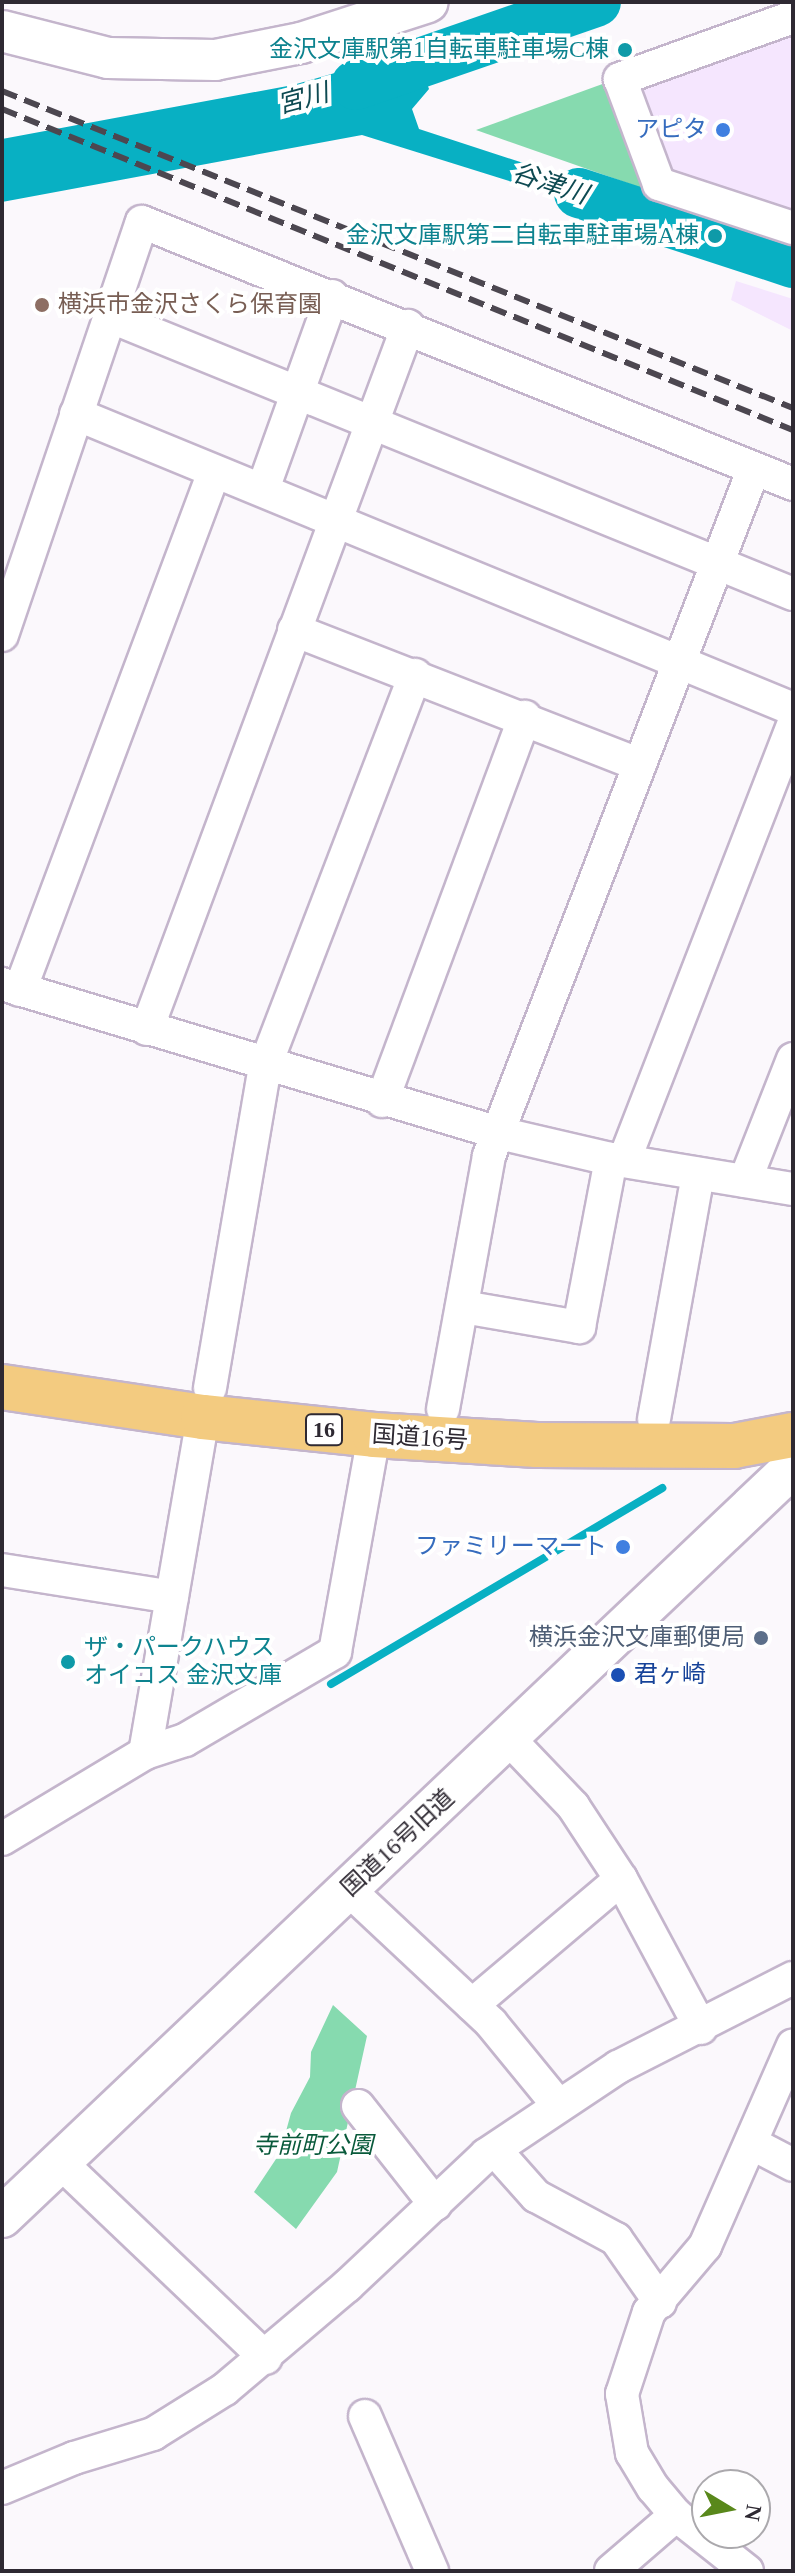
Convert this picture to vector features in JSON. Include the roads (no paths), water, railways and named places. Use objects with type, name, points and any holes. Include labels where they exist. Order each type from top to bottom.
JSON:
[{"type":"highway","name":"国道16号","points":[[2,1356],[206,1402],[374,1435],[537,1445],[734,1446],[793,1435]]},
{"type":"highway","name":"国道16号","points":[[2,1387],[206,1402],[443,1409],[793,1429]]},
{"type":"street","points":[[2,31],[108,58],[215,60],[301,43],[428,2]]},
{"type":"street","points":[[793,17],[620,79],[659,184],[793,228]]},
{"type":"street","points":[[2,635],[142,222],[408,326],[793,484]]},
{"type":"street","points":[[263,489],[332,296]]},
{"type":"street","points":[[109,316],[793,594]]},
{"type":"street","points":[[147,1029],[408,326]]},
{"type":"street","points":[[76,414],[793,709]]},
{"type":"street","points":[[443,1409],[489,1156],[754,468]]},
{"type":"street","points":[[214,472],[11,987],[265,1066],[499,1133],[617,1160],[793,1189]]},
{"type":"street","points":[[294,630],[525,717],[640,765]]},
{"type":"street","points":[[145,1753],[265,1066],[415,675]]},
{"type":"street","points":[[382,1101],[525,717]]},
{"type":"street","points":[[463,1307],[579,1327],[617,1160],[793,726]]},
{"type":"street","points":[[745,1181],[793,1059]]},
{"type":"street","points":[[654,1419],[698,1174]]},
{"type":"street","points":[[2,1839],[145,1753],[185,1740],[335,1652],[374,1435]]},
{"type":"street","name":"国道16号旧道","points":[[2,2217],[793,1467]]},
{"type":"street","points":[[2,1570],[172,1597]]},
{"type":"street","points":[[509,1739],[573,1806],[621,1879],[701,2028]]},
{"type":"street","points":[[472,2005],[621,1879]]},
{"type":"street","points":[[348,1889],[472,2005],[559,2106]]},
{"type":"street","points":[[2,2488],[74,2458],[153,2434],[266,2358],[495,2150],[618,2067],[701,2028],[793,1978]]},
{"type":"street","points":[[747,2571],[676,2515],[632,2453],[622,2413],[637,2343],[649,2312],[705,2246],[793,2046]]},
{"type":"street","points":[[358,2106],[435,2204]]},
{"type":"street","points":[[751,2143],[793,2165]]},
{"type":"street","points":[[495,2150],[536,2196],[616,2239],[660,2302]]},
{"type":"street","points":[[60,2162],[266,2358]]},
{"type":"street","points":[[365,2416],[432,2571]]},
{"type":"street","points":[[611,2571],[676,2515]]},
{"type":"water","points":[[415,50],[429,89],[412,109],[419,129],[646,203],[640,222],[362,135],[2,202],[2,139],[293,85]]},
{"type":"waterway","name":"宮川","points":[[356,85],[596,2]]},
{"type":"waterway","name":"谷津川","points":[[579,193],[793,263]]},
{"type":"waterway","points":[[331,1684],[662,1488]]},
{"type":"railway","points":[[2,91],[793,408]]},
{"type":"railway","points":[[2,109],[793,430]]},
{"type":"place","name":"金沢文庫駅第1自転車駐車場C棟","points":[[625,50]]},
{"type":"place","name":"アピタ","points":[[723,130]]},
{"type":"place","name":"金沢文庫駅第二自転車駐車場A棟","points":[[715,236]]},
{"type":"place","name":"横浜市金沢さくら保育園","points":[[42,305]]},
{"type":"place","name":"ファミリーマート","points":[[623,1547]]},
{"type":"place","name":"横浜金沢文庫郵便局","points":[[761,1638]]},
{"type":"place","name":"ザ・パークハウス オイコス 金沢文庫","points":[[68,1662]]},
{"type":"place","name":"君ヶ崎","points":[[618,1675]]},
{"type":"park label","name":"寺前町公園","points":[[313,2146]]}]
